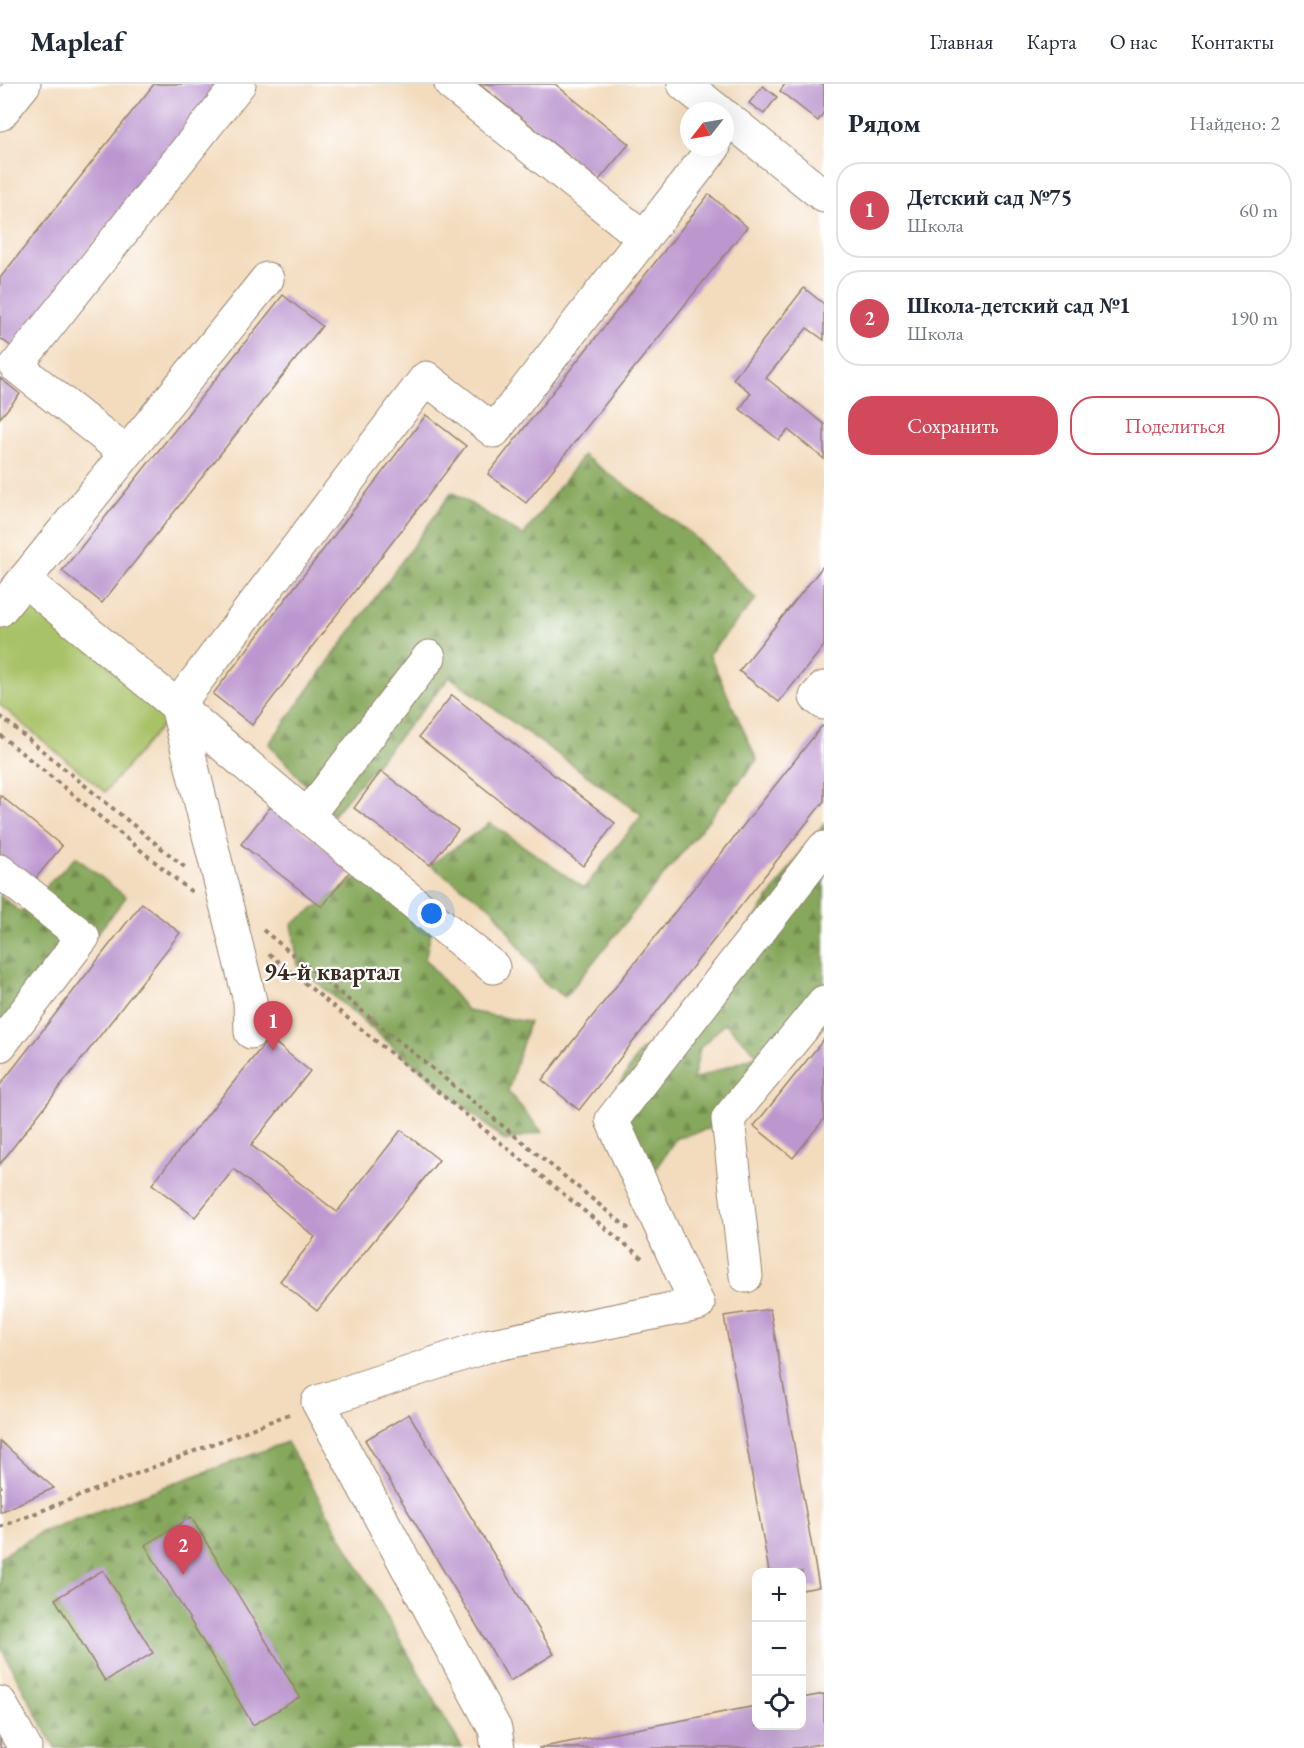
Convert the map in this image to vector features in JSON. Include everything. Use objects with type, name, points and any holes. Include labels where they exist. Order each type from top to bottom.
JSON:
[{"type":"street","points":[[0,114],[24,84]]},
{"type":"street","points":[[126,453],[16,366],[239,84]]},
{"type":"street","points":[[451,84],[644,238]]},
{"type":"street","points":[[684,84],[701,102]]},
{"type":"street","points":[[734,134],[824,196]]},
{"type":"street","points":[[177,706],[426,378],[494,431],[644,238],[702,156]]},
{"type":"street","points":[[0,610],[267,279]]},
{"type":"street","points":[[24,580],[307,816],[494,967]]},
{"type":"street","points":[[307,816],[429,657]]},
{"type":"street","points":[[824,688],[816,697],[824,703]]},
{"type":"street","points":[[177,706],[250,1001],[251,1032]]},
{"type":"street","points":[[498,1748],[495,1729],[318,1402],[487,1346],[698,1304],[612,1120],[824,848]]},
{"type":"street","points":[[0,871],[83,937],[0,1045]]},
{"type":"street","points":[[746,1275],[728,1119],[824,1002]]},
{"type":"street","points":[[0,1703],[25,1748]]},
{"type":"path","points":[[0,716],[189,871]]},
{"type":"path","points":[[0,735],[194,893]]},
{"type":"path","points":[[263,930],[634,1233]]},
{"type":"path","points":[[268,953],[644,1259]]},
{"type":"path","points":[[0,1527],[318,1402]]},
{"type":"green space","points":[[583,455],[692,534],[756,599],[709,654],[757,760],[565,997],[544,983],[493,909],[430,865],[490,823],[584,888],[642,815],[450,677],[333,815],[269,744],[452,492],[523,536]]},
{"type":"green space","points":[[24,596],[170,716],[105,792],[0,705],[0,626]]},
{"type":"green space","points":[[824,824],[824,1027],[733,1122],[676,1138],[651,1176],[606,1106],[640,1051],[678,1029],[803,849]],"holes":[[[725,1023],[758,1055],[693,1080],[700,1048]]]},
{"type":"green space","points":[[76,857],[126,897],[0,1056],[0,895],[20,912]]},
{"type":"green space","points":[[371,868],[434,919],[425,959],[468,1011],[529,1022],[508,1091],[542,1132],[505,1141],[298,966],[292,924]]},
{"type":"green space","points":[[287,1442],[462,1748],[55,1748],[0,1646],[0,1557],[41,1532]]},
{"type":"building","points":[[154,84],[221,84],[12,347],[0,338],[0,278]]},
{"type":"building","points":[[479,84],[555,84],[629,144],[599,180]]},
{"type":"building","points":[[785,84],[824,84],[824,112],[818,121],[780,91]]},
{"type":"building","points":[[763,86],[777,97],[764,114],[749,103]]},
{"type":"building","points":[[709,194],[747,227],[526,503],[488,474]]},
{"type":"building","points":[[804,288],[824,304],[824,340],[807,328],[766,378],[824,424],[824,459],[788,430],[779,440],[740,409],[751,393],[733,379]]},
{"type":"building","points":[[283,295],[322,326],[102,603],[62,571]]},
{"type":"building","points":[[0,378],[20,394],[0,418]]},
{"type":"building","points":[[426,415],[466,446],[252,725],[213,694]]},
{"type":"building","points":[[824,565],[824,646],[779,702],[739,671]]},
{"type":"building","points":[[452,695],[615,823],[583,866],[419,737]]},
{"type":"building","points":[[822,726],[824,728],[824,801],[579,1110],[542,1080]]},
{"type":"building","points":[[381,771],[458,830],[430,865],[354,808]]},
{"type":"building","points":[[0,795],[62,846],[31,884],[0,858]]},
{"type":"building","points":[[271,806],[352,869],[322,907],[241,844]]},
{"type":"building","points":[[142,903],[180,933],[0,1164],[0,1085]]},
{"type":"building","points":[[269,1038],[310,1071],[251,1145],[337,1212],[401,1130],[439,1160],[317,1311],[280,1281],[315,1237],[234,1169],[195,1217],[152,1184]]},
{"type":"building","points":[[824,1039],[824,1119],[793,1158],[754,1126]]},
{"type":"building","points":[[770,1309],[819,1587],[806,1589],[806,1568],[768,1568],[724,1316]]},
{"type":"building","points":[[409,1414],[554,1654],[510,1681],[365,1440]]},
{"type":"building","points":[[0,1441],[54,1488],[0,1512],[0,1488],[2,1487],[0,1484]]},
{"type":"building","points":[[191,1517],[300,1697],[253,1725],[145,1545]]},
{"type":"building","points":[[103,1570],[153,1653],[105,1681],[55,1599]]},
{"type":"building","points":[[824,1694],[824,1743],[799,1748],[538,1748],[752,1707],[752,1730],[806,1730],[806,1697]]},
{"type":"building","points":[[0,1736],[7,1748],[0,1748]]},
{"type":"place","name":"Детский сад №75","points":[[273,1051]]},
{"type":"place","name":"Школа-детский сад №1","points":[[183,1575]]},
{"type":"district","name":"94-й квартал","points":[[332,971]]}]
